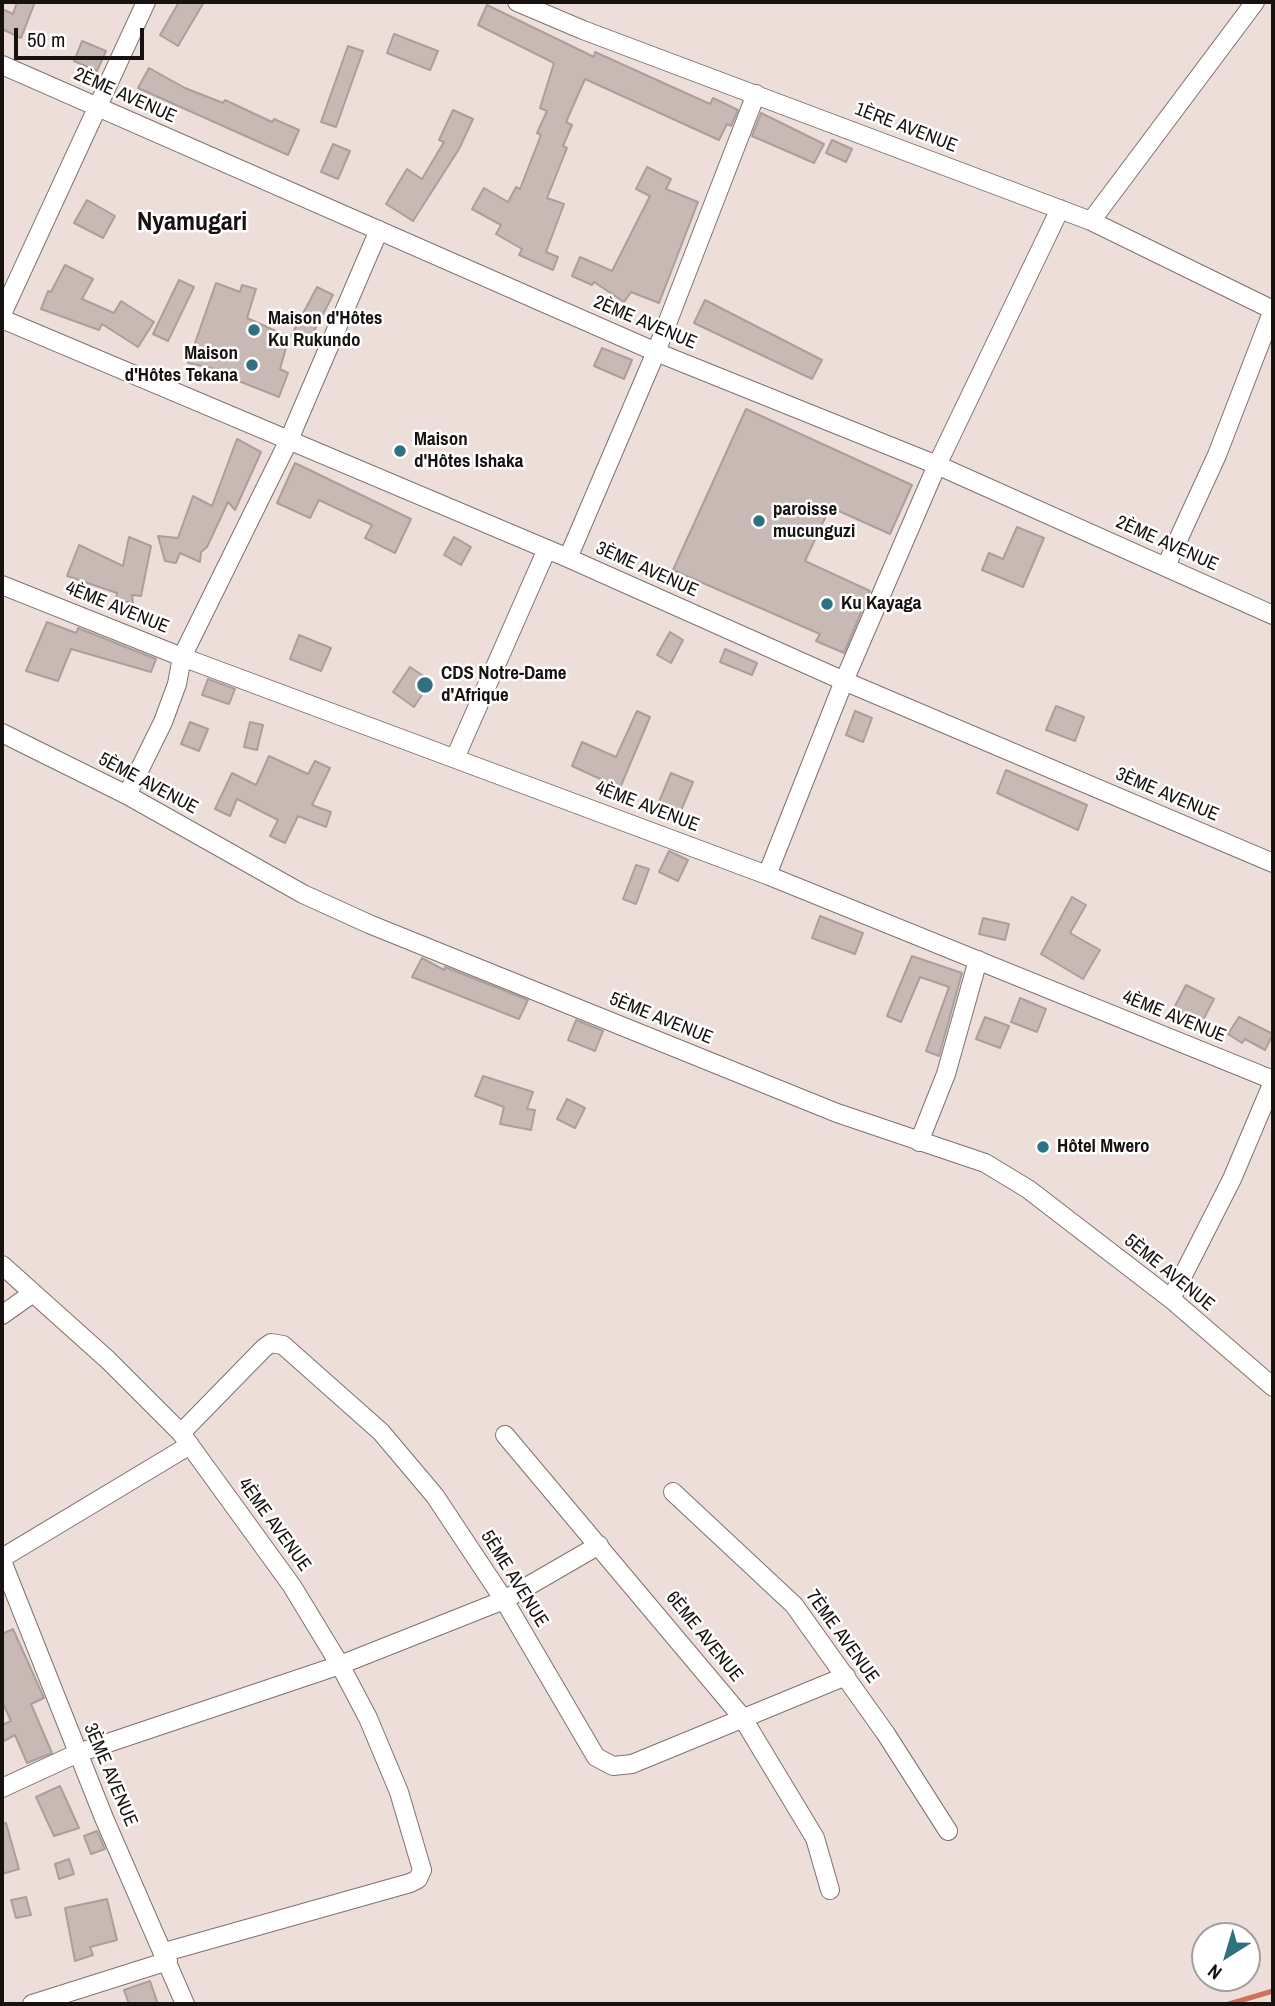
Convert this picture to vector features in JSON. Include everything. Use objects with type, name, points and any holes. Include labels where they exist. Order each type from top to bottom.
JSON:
[{"type":"street","points":[[2,314],[146,2]]},
{"type":"street","name":"1ÈRE AVENUE","points":[[517,2],[583,30],[757,93],[1091,221],[1273,310]]},
{"type":"street","points":[[1091,221],[1255,2]]},
{"type":"street","name":"2ÈME AVENUE","points":[[2,65],[656,352],[937,465],[1273,615]]},
{"type":"street","points":[[568,558],[656,352],[757,93]]},
{"type":"street","points":[[767,875],[844,681],[937,465],[1060,209]]},
{"type":"street","points":[[127,795],[163,722],[177,684],[182,657],[288,442],[379,230]]},
{"type":"street","points":[[1166,566],[1217,455],[1273,310]]},
{"type":"street","name":"3ÈME AVENUE","points":[[2,319],[288,442],[547,549],[844,681],[1273,863]]},
{"type":"street","points":[[455,758],[547,549]]},
{"type":"street","name":"4ÈME AVENUE","points":[[2,585],[182,657],[767,875],[1273,1081]]},
{"type":"street","name":"5ÈME AVENUE","points":[[2,733],[127,795],[303,894],[369,924],[919,1142],[985,1164],[1028,1189],[1171,1299],[1273,1387]]},
{"type":"street","points":[[919,1142],[946,1074],[978,960]]},
{"type":"street","points":[[1171,1299],[1232,1179],[1273,1081]]},
{"type":"street","name":"4ÈME AVENUE","points":[[2,1265],[108,1360],[186,1439],[292,1586],[340,1665],[368,1718],[399,1791],[422,1870],[418,1879],[410,1883],[166,1956]]},
{"type":"street","points":[[2,1315],[33,1293]]},
{"type":"street","name":"5ÈME AVENUE","points":[[186,1439],[271,1343],[283,1345],[381,1432],[435,1496],[504,1600],[596,1757],[613,1766],[632,1764],[742,1717]]},
{"type":"street","name":"6ÈME AVENUE","points":[[505,1435],[742,1717],[815,1838],[830,1890]]},
{"type":"street","points":[[2,1560],[186,1439]]},
{"type":"street","name":"7ÈME AVENUE","points":[[673,1492],[794,1605],[846,1676],[948,1831]]},
{"type":"street","points":[[2,1788],[78,1754],[340,1665],[504,1600],[599,1545]]},
{"type":"street","name":"3ÈME AVENUE","points":[[2,1560],[78,1754],[185,2004]]},
{"type":"street","points":[[742,1717],[846,1676]]},
{"type":"street","points":[[32,2004],[166,1956]]},
{"type":"building","points":[[17,2],[35,2],[21,38],[2,29],[2,9],[13,14]]},
{"type":"building","points":[[179,2],[204,2],[178,46],[160,35]]},
{"type":"building","points":[[487,5],[594,57],[595,52],[710,104],[713,98],[738,110],[731,126],[727,124],[719,140],[585,79],[566,122],[572,125],[563,146],[567,148],[547,198],[564,204],[546,252],[558,257],[553,270],[519,255],[522,249],[496,234],[501,225],[472,209],[484,188],[508,202],[516,187],[520,189],[541,135],[537,133],[547,111],[540,108],[554,63],[478,25]]},
{"type":"building","points":[[394,34],[438,51],[430,70],[387,53]]},
{"type":"building","points":[[82,41],[106,51],[97,71],[74,61]]},
{"type":"building","points":[[348,46],[363,51],[336,127],[321,122]]},
{"type":"building","points":[[149,68],[185,88],[223,103],[225,100],[272,122],[274,119],[299,130],[288,155],[138,88]]},
{"type":"building","points":[[453,110],[473,119],[459,149],[413,221],[386,204],[407,169],[422,179],[444,142],[439,140]]},
{"type":"building","points":[[761,113],[824,144],[814,163],[752,136]]},
{"type":"building","points":[[832,140],[852,149],[846,162],[826,153]]},
{"type":"building","points":[[333,144],[350,151],[338,179],[321,172]]},
{"type":"building","points":[[647,167],[671,179],[666,189],[698,202],[659,303],[631,292],[624,302],[594,282],[592,285],[572,276],[580,257],[612,271],[650,196],[636,189]]},
{"type":"building","points":[[87,200],[115,216],[103,238],[74,223]]},
{"type":"building","points":[[65,265],[93,279],[82,299],[114,313],[121,301],[154,322],[138,347],[102,324],[99,330],[41,309],[48,291],[51,292]]},
{"type":"building","points":[[179,280],[194,287],[168,341],[153,334]]},
{"type":"building","points":[[216,283],[240,292],[242,285],[256,289],[247,318],[289,337],[280,369],[288,373],[279,397],[231,378],[233,373],[188,363]]},
{"type":"building","points":[[317,287],[333,295],[307,344],[291,336]]},
{"type":"building","points":[[705,300],[822,360],[812,379],[694,323]]},
{"type":"building","points":[[602,348],[632,360],[624,379],[594,366]]},
{"type":"building","name":"paroisse mucunguzi","points":[[746,409],[912,485],[890,534],[830,507],[805,561],[870,591],[844,653],[816,641],[820,634],[673,570]]},
{"type":"building","points":[[237,439],[261,452],[235,510],[228,502],[207,547],[201,552],[200,562],[180,553],[176,563],[165,561],[158,536],[178,538],[193,496],[212,506]]},
{"type":"building","points":[[295,463],[411,519],[395,553],[365,538],[372,525],[319,500],[310,518],[277,503]]},
{"type":"building","points":[[1017,527],[1044,538],[1023,587],[982,570],[989,553],[1003,559]]},
{"type":"building","points":[[129,537],[151,546],[141,596],[132,595],[133,603],[116,600],[117,593],[67,576],[79,545],[123,566]]},
{"type":"building","points":[[454,537],[471,547],[461,565],[444,555]]},
{"type":"building","points":[[47,622],[76,633],[78,628],[156,659],[151,672],[71,649],[58,681],[26,671]]},
{"type":"building","points":[[670,632],[683,640],[671,663],[657,655]]},
{"type":"building","points":[[299,635],[331,648],[321,671],[290,659]]},
{"type":"building","points":[[725,649],[757,663],[752,675],[720,662]]},
{"type":"building","points":[[410,667],[431,681],[414,707],[393,692]]},
{"type":"building","points":[[208,679],[235,689],[229,704],[202,695]]},
{"type":"building","points":[[1056,706],[1084,717],[1075,741],[1046,730]]},
{"type":"building","points":[[637,711],[650,717],[620,788],[572,766],[582,742],[616,757]]},
{"type":"building","points":[[855,711],[872,718],[863,742],[846,735]]},
{"type":"building","points":[[190,722],[208,729],[199,751],[181,744]]},
{"type":"building","points":[[250,722],[263,725],[257,750],[244,747]]},
{"type":"building","points":[[269,756],[308,774],[315,761],[330,768],[312,805],[331,812],[326,827],[298,816],[285,843],[270,836],[278,820],[237,799],[230,816],[215,809],[232,773],[256,785]]},
{"type":"building","points":[[1006,770],[1087,805],[1078,830],[997,793]]},
{"type":"building","points":[[671,773],[693,782],[680,813],[658,804]]},
{"type":"building","points":[[669,851],[688,860],[678,881],[659,872]]},
{"type":"building","points":[[636,865],[649,869],[636,904],[623,899]]},
{"type":"building","points":[[1072,897],[1086,905],[1070,933],[1100,950],[1083,979],[1041,954]]},
{"type":"building","points":[[820,916],[863,933],[855,954],[812,938]]},
{"type":"building","points":[[983,918],[1009,924],[1005,940],[979,934]]},
{"type":"building","points":[[912,956],[962,973],[939,1056],[926,1051],[949,987],[920,977],[901,1022],[887,1016]]},
{"type":"building","points":[[422,958],[444,970],[445,967],[528,1000],[519,1019],[412,977]]},
{"type":"building","points":[[1186,985],[1214,999],[1201,1024],[1173,1010]]},
{"type":"building","points":[[1020,998],[1046,1009],[1037,1032],[1011,1022]]},
{"type":"building","points":[[985,1017],[1009,1026],[1000,1048],[976,1039]]},
{"type":"building","points":[[1239,1017],[1273,1034],[1265,1050],[1245,1039],[1242,1043],[1228,1034]]},
{"type":"building","points":[[576,1020],[603,1031],[595,1051],[568,1040]]},
{"type":"building","points":[[483,1076],[533,1092],[527,1109],[535,1110],[531,1130],[500,1124],[504,1107],[475,1096]]},
{"type":"building","points":[[567,1099],[585,1108],[575,1128],[557,1119]]},
{"type":"building","points":[[13,1629],[44,1698],[31,1704],[52,1753],[27,1763],[15,1735],[2,1742],[2,1725],[11,1721],[2,1701],[2,1634]]},
{"type":"building","points":[[60,1786],[79,1828],[54,1836],[36,1797]]},
{"type":"building","points":[[6,1823],[19,1869],[2,1874],[2,1824]]},
{"type":"building","points":[[97,1831],[105,1849],[91,1854],[84,1836]]},
{"type":"building","points":[[69,1859],[74,1874],[59,1879],[55,1864]]},
{"type":"building","points":[[26,1897],[31,1915],[16,1918],[11,1900]]},
{"type":"building","points":[[107,1899],[117,1940],[90,1947],[93,1955],[75,1961],[65,1908]]},
{"type":"building","points":[[150,1981],[158,2004],[129,2004],[124,1990]]},
{"type":"waterway","points":[[1229,2004],[1273,1991]]},
{"type":"place","name":"Maison d'Hôtes Ku Rukundo","points":[[254,330]]},
{"type":"place","name":"Maison d'Hôtes Tekana","points":[[252,365]]},
{"type":"place","name":"Maison d'Hôtes Ishaka","points":[[400,451]]},
{"type":"place","name":"paroisse mucunguzi","points":[[759,521]]},
{"type":"place","name":"Ku Kayaga","points":[[827,604]]},
{"type":"place","name":"CDS Notre-Dame d'Afrique","points":[[425,685]]},
{"type":"place","name":"Hôtel Mwero","points":[[1043,1147]]},
{"type":"district","name":"Nyamugari","points":[[192,223]]}]
